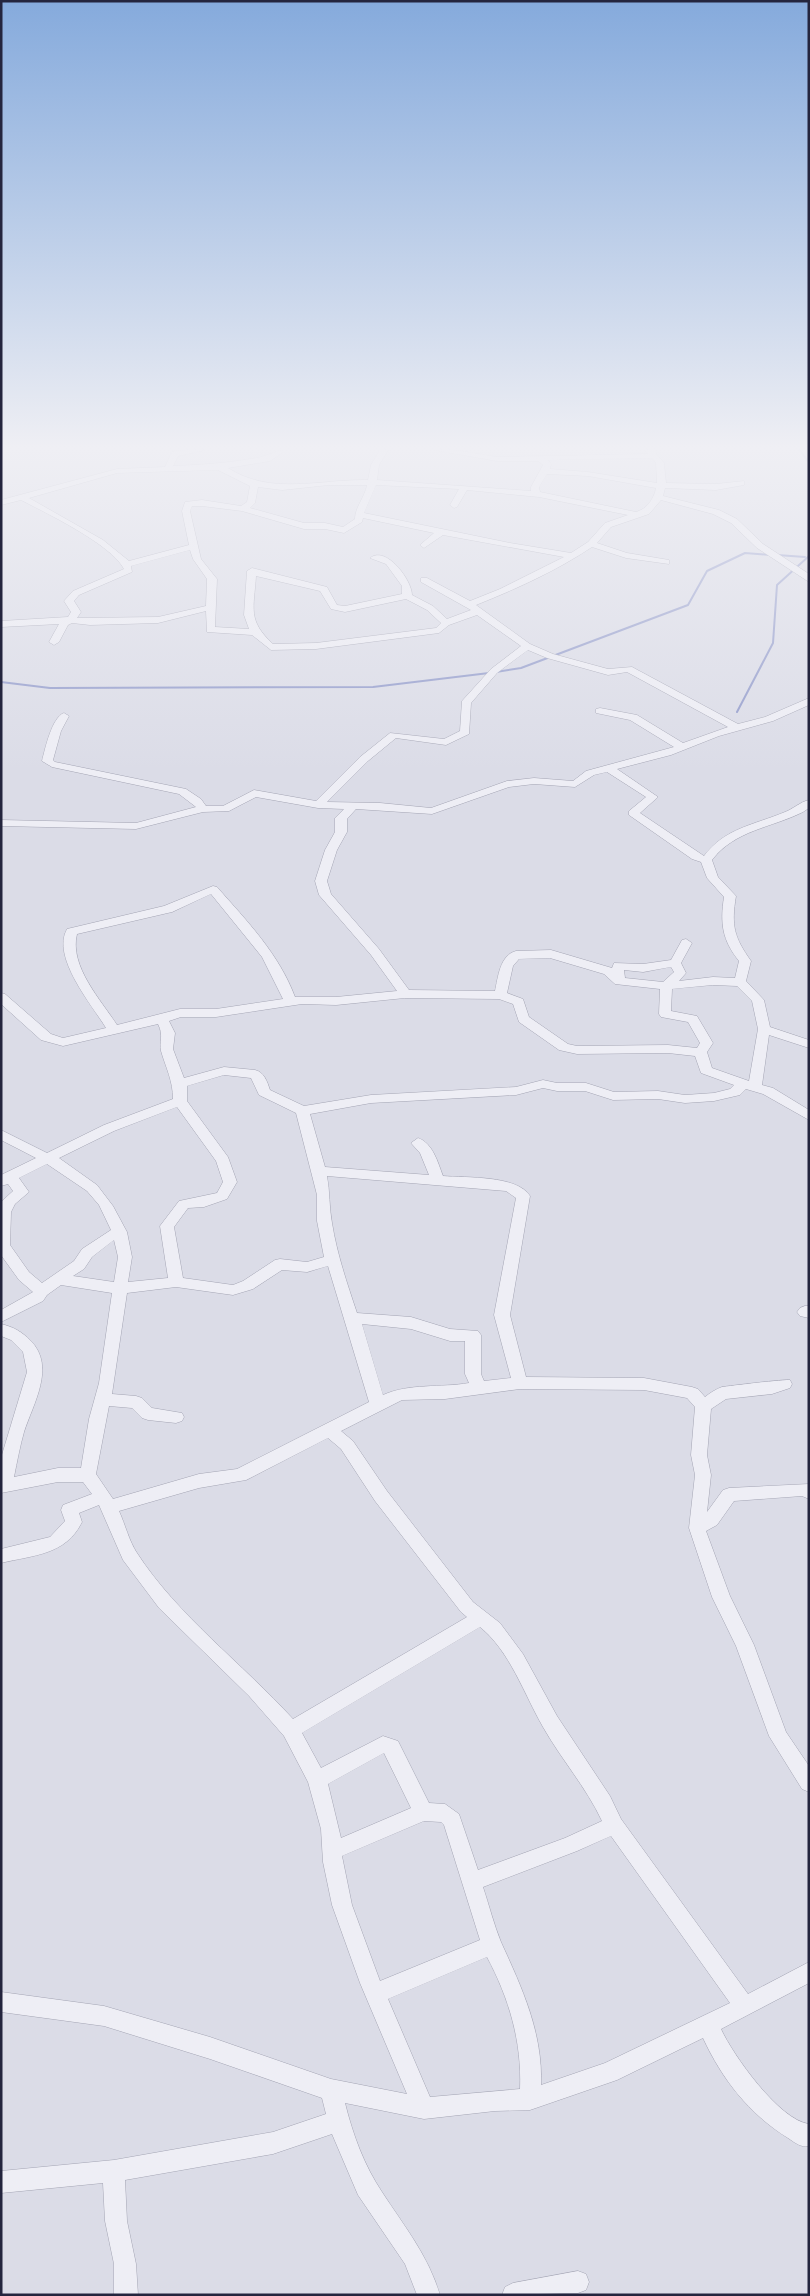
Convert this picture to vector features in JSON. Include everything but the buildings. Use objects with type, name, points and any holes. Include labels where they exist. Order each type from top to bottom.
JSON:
[{"type":"street","points":[[54,642],[64,623],[71,620],[76,612],[69,601],[76,593],[129,570],[128,564],[119,557]]},
{"type":"street","points":[[128,564],[151,557]]},
{"type":"street","points":[[196,557],[212,579],[210,590],[212,607],[210,630],[255,632]]},
{"type":"street","points":[[469,604],[503,591],[570,557]]},
{"type":"street","points":[[642,557],[666,562]]},
{"type":"street","points":[[776,557],[799,570],[809,579]]},
{"type":"street","points":[[374,558],[389,562],[407,586],[407,596]]},
{"type":"street","points":[[446,623],[430,608],[407,596],[345,609],[334,607],[324,589],[262,576],[252,571],[249,615],[255,632],[271,647],[298,648],[439,630],[446,623],[478,611]]},
{"type":"street","points":[[424,580],[469,604],[527,646],[552,657],[608,672],[629,670],[737,728]]},
{"type":"street","points":[[1,624],[71,620],[90,622],[158,620],[212,607]]},
{"type":"street","points":[[318,805],[364,759],[394,735],[446,742],[465,732],[466,703],[492,673],[527,646]]},
{"type":"street","points":[[1,823],[136,826],[203,809],[225,808],[254,793],[318,805],[380,806],[432,811],[507,784],[534,781],[575,784],[590,774],[769,719],[809,701]]},
{"type":"street","points":[[600,711],[633,717],[682,747]]},
{"type":"street","points":[[64,716],[56,731],[47,761],[52,764],[182,791],[203,809]]},
{"type":"street","points":[[610,769],[653,797],[632,813],[696,858],[706,860]]},
{"type":"street","points":[[706,860],[723,841],[756,825],[801,809],[809,802]]},
{"type":"street","points":[[353,806],[341,818],[341,832],[330,850],[321,881],[325,895],[375,952],[404,994]]},
{"type":"street","points":[[706,860],[713,878],[730,896],[725,923],[733,946],[745,961],[740,982]]},
{"type":"street","points":[[113,1029],[98,1002],[84,986],[68,946],[71,932],[168,909],[213,889],[247,925],[280,975],[290,1002]]},
{"type":"street","points":[[675,963],[686,943]]},
{"type":"street","points":[[180,1084],[224,1071],[255,1074],[261,1082],[264,1092],[302,1110],[370,1099],[516,1091],[543,1084],[557,1087],[586,1086],[613,1096],[658,1095],[685,1099],[714,1097],[734,1092],[749,1085],[764,1029],[758,1000],[740,982],[713,981],[666,986],[618,981],[608,971],[551,954],[516,955],[508,965],[500,995]]},
{"type":"street","points":[[618,981],[618,966],[643,968],[675,963]]},
{"type":"street","points":[[675,963],[680,973],[666,986],[666,1014],[693,1019],[707,1043],[700,1052]]},
{"type":"street","points":[[1,996],[46,1037],[63,1042],[180,1013],[216,1013],[290,1002],[336,1001],[404,994],[500,995],[520,1002],[523,1019],[571,1049],[668,1049],[700,1052]]},
{"type":"street","points":[[162,1019],[169,1033],[167,1049],[180,1084],[180,1101],[223,1160],[230,1182],[222,1196],[204,1202],[184,1204],[167,1226],[176,1282]]},
{"type":"street","points":[[764,1029],[809,1044]]},
{"type":"street","points":[[700,1052],[706,1070],[768,1091],[809,1116]]},
{"type":"street","points":[[41,1291],[24,1276],[3,1246],[4,1212],[9,1200],[22,1192],[6,1179],[109,1128],[180,1101]]},
{"type":"street","points":[[302,1110],[324,1195],[324,1221],[332,1260],[337,1269],[338,1280],[361,1344],[378,1405]]},
{"type":"street","points":[[1,1134],[67,1169],[101,1197],[120,1232],[125,1257],[103,1398],[97,1419],[88,1475],[106,1502],[129,1555],[165,1603],[255,1690],[291,1730],[318,1780],[331,1829],[332,1852],[342,1905],[375,1996],[424,2108]]},
{"type":"street","points":[[418,1142],[429,1158],[438,1181]]},
{"type":"street","points":[[319,1171],[507,1186],[523,1196],[502,1315],[520,1383]]},
{"type":"street","points":[[1,1317],[7,1312],[23,1307],[38,1297],[41,1291],[79,1265],[87,1253],[112,1235],[120,1232]]},
{"type":"street","points":[[60,1279],[120,1288],[176,1282],[233,1290],[248,1285],[280,1264],[307,1267],[332,1260]]},
{"type":"street","points":[[351,1318],[411,1323],[450,1335],[473,1335],[473,1374],[479,1388]]},
{"type":"street","points":[[1,1330],[10,1331],[24,1342],[32,1349],[34,1358],[31,1391],[15,1434],[3,1485],[58,1475],[88,1475]]},
{"type":"street","points":[[1,1556],[55,1543],[65,1535],[74,1522],[69,1510],[199,1481],[240,1475],[400,1394],[445,1393],[520,1383],[644,1384],[669,1387],[692,1393],[703,1406],[699,1455],[703,1475],[697,1528],[721,1597],[746,1645],[778,1736],[809,1783]]},
{"type":"street","points":[[703,1406],[723,1393],[772,1388],[784,1384]]},
{"type":"street","points":[[103,1398],[136,1402],[148,1414],[176,1417]]},
{"type":"street","points":[[328,1429],[347,1445],[403,1525],[467,1607],[494,1628],[517,1660],[550,1722],[603,1802],[614,1825],[745,2007]]},
{"type":"street","points":[[697,1528],[711,1520],[729,1494],[805,1489],[809,1492]]},
{"type":"street","points":[[291,1730],[430,1645],[480,1618]]},
{"type":"street","points":[[318,1780],[383,1744],[391,1747],[423,1812]]},
{"type":"street","points":[[332,1852],[423,1812],[444,1813],[452,1820],[492,1945],[502,1962],[525,2021],[532,2071],[530,2099]]},
{"type":"street","points":[[472,1882],[570,1845],[614,1825]]},
{"type":"street","points":[[375,1996],[390,1986],[492,1945]]},
{"type":"street","points":[[1,2002],[104,2016],[210,2048],[331,2090],[424,2108],[495,2100],[530,2099],[558,2091],[609,2072],[806,1978]]},
{"type":"street","points":[[708,2025],[733,2074],[762,2107],[783,2124],[805,2136],[809,2135]]},
{"type":"street","points":[[331,2090],[338,2121],[361,2174],[374,2199],[402,2236],[425,2280],[429,2295]]},
{"type":"street","points":[[1,2182],[114,2172],[272,2143],[338,2121]]},
{"type":"street","points":[[114,2172],[116,2221],[125,2264],[126,2295]]},
{"type":"street","points":[[513,2295],[578,2282]]},
{"type":"waterway","points":[[496,672],[521,668],[688,605],[707,571],[736,557]]},
{"type":"waterway","points":[[737,712],[773,643],[777,585],[808,557]]},
{"type":"waterway","points":[[1,682],[50,688],[373,687],[489,673]]}]
